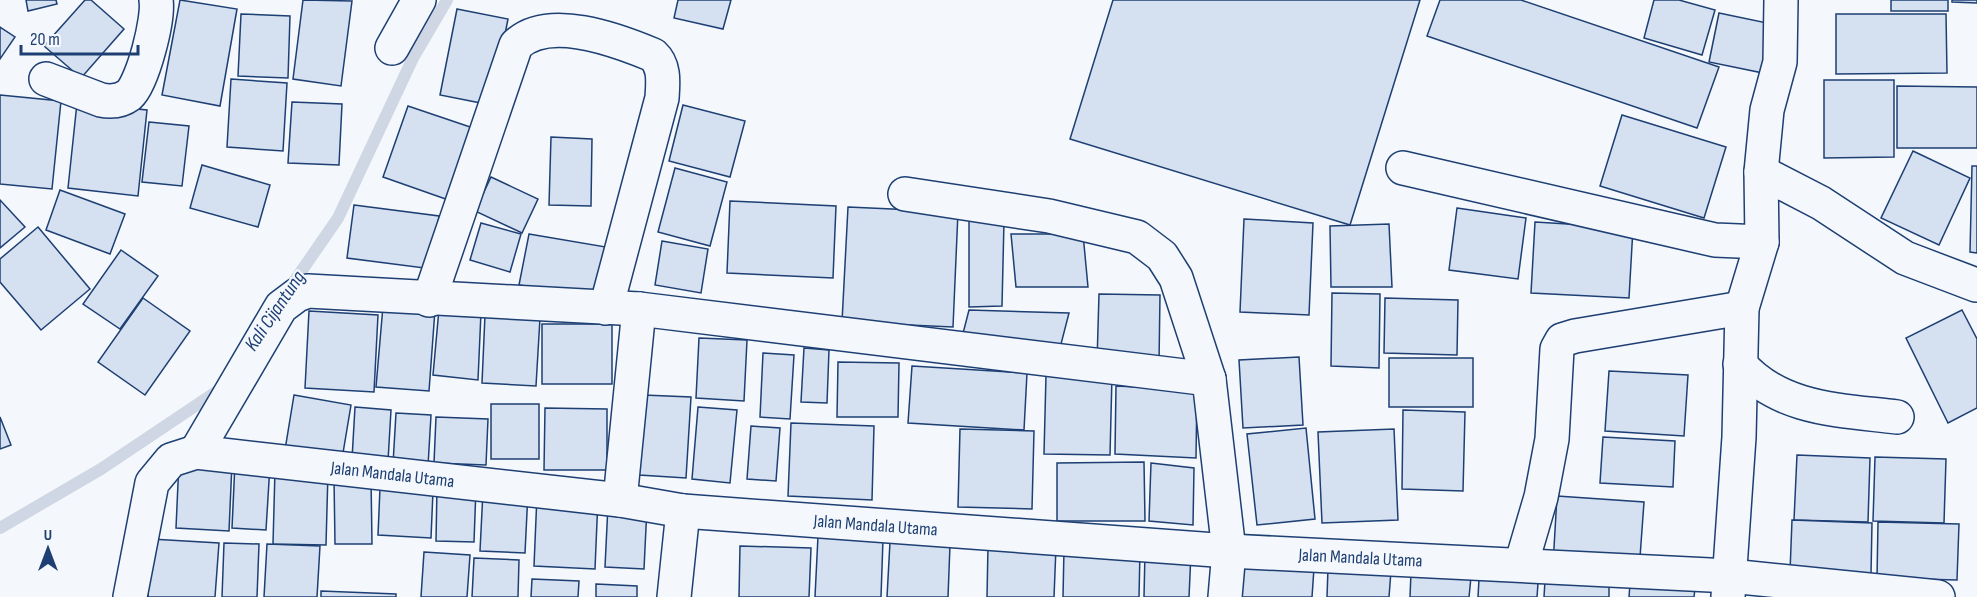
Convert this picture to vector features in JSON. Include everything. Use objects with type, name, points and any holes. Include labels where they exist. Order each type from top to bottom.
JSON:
[{"type":"street","points":[[46,79],[101,100],[110,102],[125,97],[134,87],[147,52],[157,10],[156,0]]},
{"type":"street","points":[[392,48],[419,0]]},
{"type":"street","points":[[1729,586],[1742,308],[1762,242],[1761,172],[1767,110],[1780,62],[1781,0]]},
{"type":"street","points":[[429,300],[516,45],[530,34],[560,31],[583,33],[645,51],[659,61],[662,71],[663,98],[606,308]]},
{"type":"street","points":[[1403,168],[1715,240],[1762,242]]},
{"type":"street","points":[[1761,172],[1821,203],[1905,258],[1976,285]]},
{"type":"street","points":[[905,194],[1049,216],[1137,237],[1162,256],[1176,278],[1209,379],[1229,551],[1225,597]]},
{"type":"street","points":[[196,452],[281,308],[297,295],[320,291],[429,300],[639,309],[1209,379]]},
{"type":"street","points":[[1521,565],[1541,497],[1552,440],[1557,349],[1562,340],[1742,308]]},
{"type":"street","points":[[620,500],[639,309]]},
{"type":"street","points":[[1740,364],[1752,378],[1788,399],[1810,406],[1897,417]]},
{"type":"street","name":"Jalan Mandala Utama","points":[[130,597],[152,483],[171,460],[196,452],[620,500],[683,511],[1229,551],[1521,565],[1729,586],[1938,597]]},
{"type":"street","points":[[674,597],[683,511]]},
{"type":"building","points":[[26,0],[56,0],[57,4],[28,11]]},
{"type":"building","points":[[85,0],[91,0],[124,29],[81,78],[44,46]]},
{"type":"building","points":[[180,0],[237,9],[220,106],[162,95]]},
{"type":"building","points":[[303,0],[352,1],[341,86],[293,79]]},
{"type":"building","points":[[678,0],[731,0],[723,29],[674,18]]},
{"type":"building","points":[[1113,0],[1420,0],[1350,225],[1070,139]]},
{"type":"building","points":[[1440,0],[1521,0],[1719,67],[1697,128],[1427,36]]},
{"type":"building","points":[[1654,0],[1679,0],[1715,10],[1702,55],[1644,38]]},
{"type":"building","points":[[1891,0],[1948,0],[1948,11],[1891,11]]},
{"type":"building","points":[[1952,0],[1977,0],[1977,3],[1952,2]]},
{"type":"building","points":[[457,9],[508,19],[491,105],[440,95]]},
{"type":"building","points":[[1719,13],[1772,24],[1763,73],[1709,62]]},
{"type":"building","points":[[241,14],[290,16],[288,78],[238,76]]},
{"type":"building","points":[[1836,14],[1946,14],[1947,73],[1836,74]]},
{"type":"building","points":[[0,27],[15,37],[0,59]]},
{"type":"building","points":[[231,79],[287,83],[283,151],[227,147]]},
{"type":"building","points":[[1824,80],[1894,80],[1894,157],[1824,158]]},
{"type":"building","points":[[1897,86],[1977,87],[1977,148],[1897,148]]},
{"type":"building","points":[[0,95],[61,101],[52,189],[0,184]]},
{"type":"building","points":[[292,102],[342,104],[339,165],[288,163]]},
{"type":"building","points":[[77,103],[147,110],[138,196],[68,188]]},
{"type":"building","points":[[683,105],[745,121],[730,177],[669,161]]},
{"type":"building","points":[[408,106],[482,131],[457,203],[383,177]]},
{"type":"building","points":[[1622,115],[1726,147],[1704,218],[1600,186]]},
{"type":"building","points":[[149,122],[189,126],[182,186],[142,182]]},
{"type":"building","points":[[551,137],[592,139],[591,206],[549,205]]},
{"type":"building","points":[[1913,151],[1970,178],[1939,245],[1881,218]]},
{"type":"building","points":[[202,165],[270,185],[258,227],[190,208]]},
{"type":"building","points":[[1972,166],[1977,166],[1977,253],[1970,252]]},
{"type":"building","points":[[675,168],[727,182],[710,246],[658,232]]},
{"type":"building","points":[[491,177],[538,199],[522,233],[475,211]]},
{"type":"building","points":[[60,190],[125,214],[110,254],[46,230]]},
{"type":"building","points":[[0,200],[25,227],[0,248]]},
{"type":"building","points":[[730,201],[836,206],[833,278],[727,273]]},
{"type":"building","points":[[354,205],[439,216],[432,269],[347,258]]},
{"type":"building","points":[[848,207],[958,212],[953,327],[842,322]]},
{"type":"building","points":[[1457,208],[1526,218],[1518,279],[1449,270]]},
{"type":"building","points":[[1244,219],[1313,223],[1309,315],[1240,312]]},
{"type":"building","points":[[969,221],[1004,221],[1002,306],[969,307]]},
{"type":"building","points":[[1535,222],[1633,228],[1629,298],[1531,293]]},
{"type":"building","points":[[481,223],[521,234],[510,272],[470,260]]},
{"type":"building","points":[[1389,224],[1392,287],[1331,287],[1330,226]]},
{"type":"building","points":[[38,227],[90,289],[41,330],[0,282],[0,259]]},
{"type":"building","points":[[529,234],[606,247],[597,298],[519,285]]},
{"type":"building","points":[[1011,234],[1083,234],[1088,287],[1016,287]]},
{"type":"building","points":[[662,241],[708,249],[701,293],[655,285]]},
{"type":"building","points":[[121,250],[158,276],[120,329],[83,304]]},
{"type":"building","points":[[1332,293],[1380,294],[1379,368],[1331,366]]},
{"type":"building","points":[[1099,294],[1160,295],[1159,363],[1097,362]]},
{"type":"building","points":[[143,298],[190,331],[145,395],[98,362]]},
{"type":"building","points":[[1385,298],[1458,300],[1457,355],[1384,353]]},
{"type":"building","points":[[383,306],[435,310],[429,391],[376,387]]},
{"type":"building","points":[[439,309],[481,312],[478,380],[433,375]]},
{"type":"building","points":[[969,310],[1069,313],[1060,348],[960,345]]},
{"type":"building","points":[[1962,310],[1977,339],[1977,408],[1948,423],[1906,338]]},
{"type":"building","points":[[309,311],[378,315],[374,392],[305,388]]},
{"type":"building","points":[[485,315],[540,318],[536,386],[482,383]]},
{"type":"building","points":[[542,324],[612,324],[612,384],[542,384]]},
{"type":"building","points":[[699,338],[747,340],[744,401],[696,398]]},
{"type":"building","points":[[804,348],[829,350],[827,403],[801,402]]},
{"type":"building","points":[[763,353],[794,355],[790,419],[760,417]]},
{"type":"building","points":[[1299,357],[1303,425],[1243,428],[1239,360]]},
{"type":"building","points":[[1389,358],[1473,358],[1473,407],[1389,407]]},
{"type":"building","points":[[838,362],[899,363],[898,417],[837,417]]},
{"type":"building","points":[[912,366],[1027,373],[1024,430],[908,423]]},
{"type":"building","points":[[1609,371],[1688,375],[1684,436],[1605,431]]},
{"type":"building","points":[[1046,375],[1112,376],[1110,455],[1044,454]]},
{"type":"building","points":[[1116,386],[1197,390],[1196,458],[1115,454]]},
{"type":"building","points":[[294,395],[351,405],[342,459],[285,450]]},
{"type":"building","points":[[643,395],[691,397],[686,478],[639,475]]},
{"type":"building","points":[[491,404],[539,404],[539,459],[491,459]]},
{"type":"building","points":[[355,407],[391,410],[388,461],[352,459]]},
{"type":"building","points":[[698,407],[737,410],[730,483],[692,479]]},
{"type":"building","points":[[545,408],[607,409],[607,470],[544,470]]},
{"type":"building","points":[[1403,410],[1465,412],[1463,491],[1402,489]]},
{"type":"building","points":[[396,413],[431,415],[428,466],[393,464]]},
{"type":"building","points":[[0,417],[11,445],[0,449]]},
{"type":"building","points":[[436,417],[488,419],[486,465],[434,463]]},
{"type":"building","points":[[791,423],[874,426],[872,500],[788,496]]},
{"type":"building","points":[[751,426],[780,428],[776,481],[747,479]]},
{"type":"building","points":[[1306,428],[1315,519],[1257,525],[1247,434]]},
{"type":"building","points":[[960,429],[1034,431],[1032,509],[958,507]]},
{"type":"building","points":[[1394,429],[1398,520],[1322,523],[1318,432]]},
{"type":"building","points":[[1603,437],[1675,441],[1673,487],[1600,483]]},
{"type":"building","points":[[1797,455],[1870,458],[1868,522],[1794,520]]},
{"type":"building","points":[[1875,457],[1946,459],[1944,523],[1873,521]]},
{"type":"building","points":[[179,461],[232,463],[229,531],[176,528]]},
{"type":"building","points":[[1144,462],[1145,521],[1057,521],[1057,463]]},
{"type":"building","points":[[235,463],[270,465],[266,530],[232,528]]},
{"type":"building","points":[[1151,463],[1194,468],[1193,525],[1149,521]]},
{"type":"building","points":[[275,470],[328,472],[326,545],[273,544]]},
{"type":"building","points":[[334,478],[371,478],[372,544],[335,544]]},
{"type":"building","points":[[437,487],[476,488],[474,542],[436,541]]},
{"type":"building","points":[[380,488],[433,491],[431,538],[378,535]]},
{"type":"building","points":[[483,491],[528,492],[525,553],[480,551]]},
{"type":"building","points":[[537,495],[598,498],[595,569],[534,566]]},
{"type":"building","points":[[1557,496],[1644,502],[1639,571],[1553,565]]},
{"type":"building","points":[[608,505],[647,507],[644,569],[605,567]]},
{"type":"building","points":[[1792,520],[1872,523],[1871,574],[1790,572]]},
{"type":"building","points":[[1878,522],[1959,524],[1957,580],[1877,578]]},
{"type":"building","points":[[818,536],[883,539],[881,597],[815,597]]},
{"type":"building","points":[[151,539],[219,543],[215,597],[148,597]]},
{"type":"building","points":[[890,542],[950,545],[948,597],[887,597]]},
{"type":"building","points":[[224,543],[259,544],[257,597],[222,597]]},
{"type":"building","points":[[267,544],[320,546],[317,597],[264,597]]},
{"type":"building","points":[[740,546],[811,548],[809,597],[739,597]]},
{"type":"building","points":[[988,546],[1056,547],[1054,597],[987,597]]},
{"type":"building","points":[[1064,549],[1140,551],[1139,597],[1063,597]]},
{"type":"building","points":[[424,552],[470,555],[467,597],[421,597]]},
{"type":"building","points":[[1145,552],[1191,553],[1189,597],[1144,597]]},
{"type":"building","points":[[474,558],[519,560],[518,597],[472,597]]},
{"type":"building","points":[[1234,563],[1314,568],[1312,597],[1232,597]]},
{"type":"building","points":[[1328,568],[1391,571],[1389,597],[1327,597]]},
{"type":"building","points":[[1411,573],[1471,577],[1469,597],[1410,597]]},
{"type":"building","points":[[532,579],[579,581],[578,597],[531,597]]},
{"type":"building","points":[[1479,579],[1538,583],[1537,597],[1478,597]]},
{"type":"building","points":[[1545,581],[1609,585],[1609,597],[1544,597]]},
{"type":"building","points":[[596,584],[637,586],[637,597],[596,597]]},
{"type":"building","points":[[1630,584],[1695,588],[1694,597],[1629,597]]},
{"type":"building","points":[[321,591],[396,594],[396,597],[321,597]]},
{"type":"waterway","name":"Kali Cijantung","points":[[289,289],[338,218],[413,58],[447,0]]},
{"type":"waterway","name":"Kali Cijantung","points":[[0,528],[101,469],[222,388]]}]
